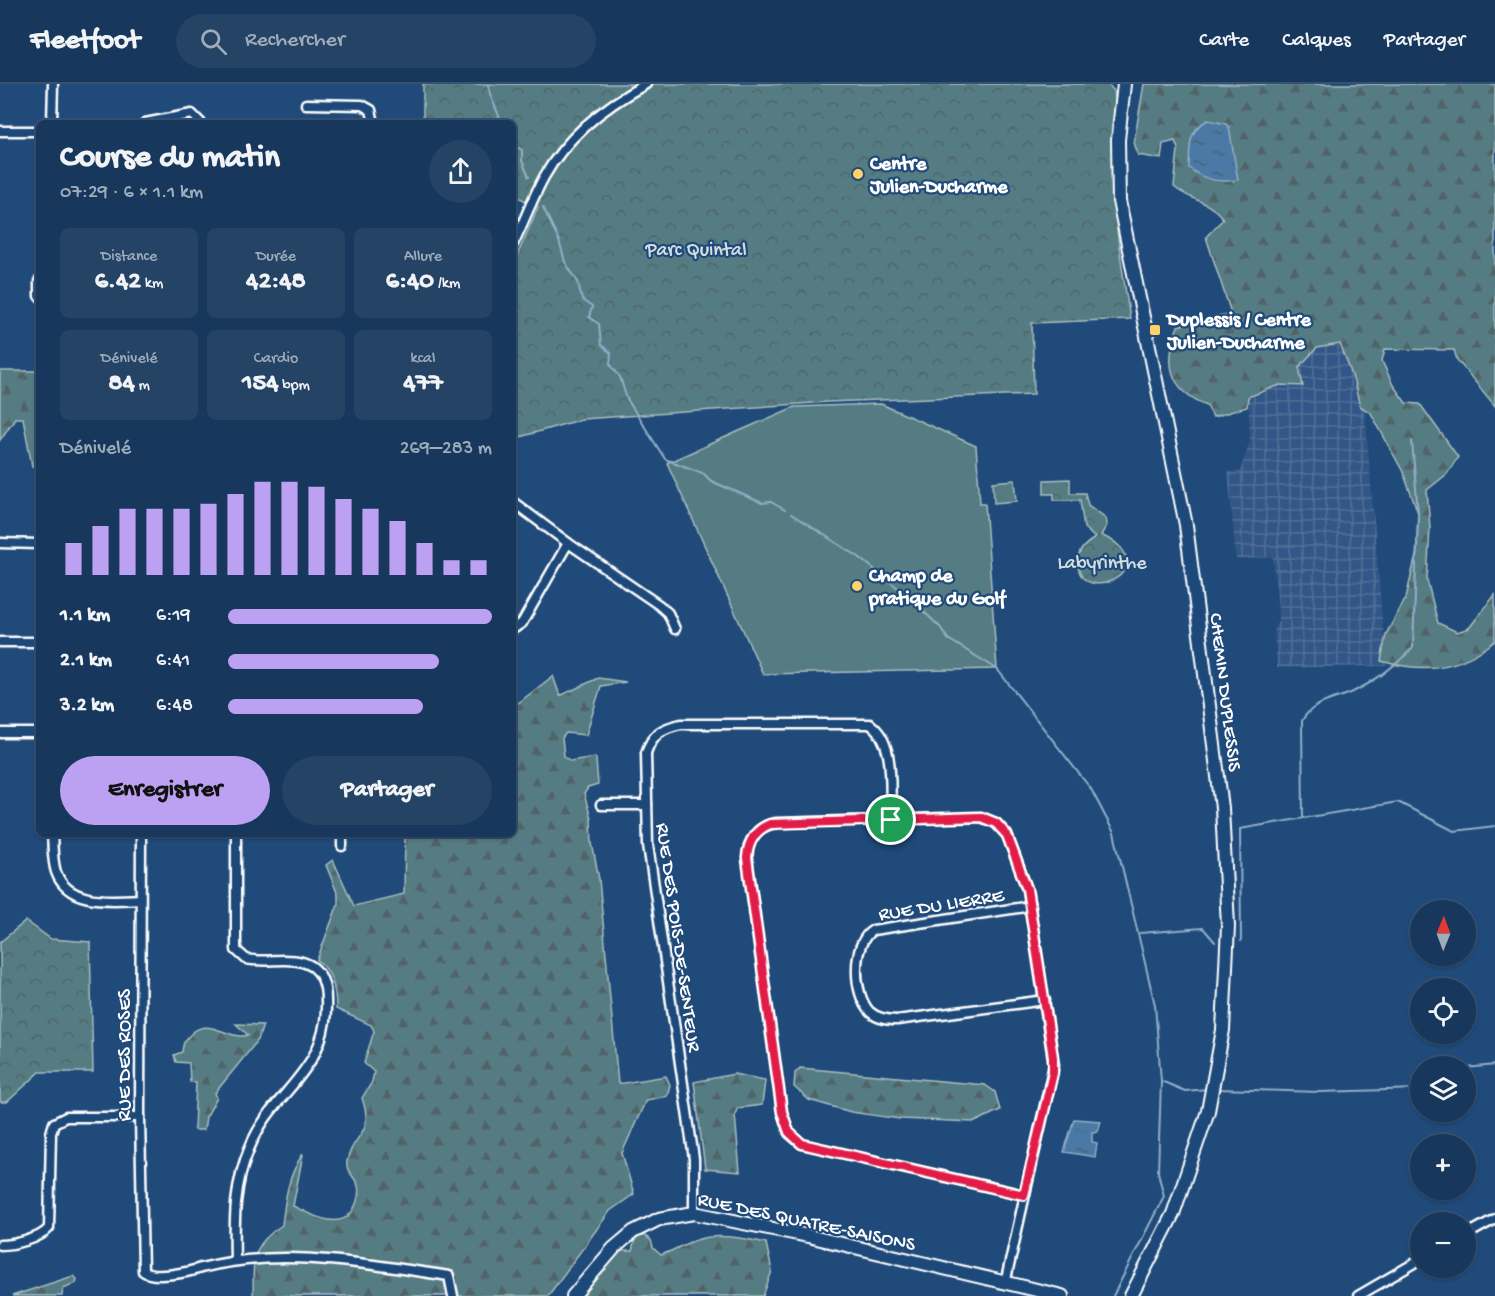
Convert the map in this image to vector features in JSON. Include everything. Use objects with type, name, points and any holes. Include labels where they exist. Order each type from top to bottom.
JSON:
[{"type":"street","points":[[52,120],[53,84]]},
{"type":"street","points":[[516,238],[545,175],[566,146],[604,109],[646,84]]},
{"type":"street","name":"CHEMIN DUPLESSIS","points":[[1124,84],[1118,140],[1119,201],[1185,525],[1222,808],[1228,926],[1224,1020],[1208,1111],[1173,1214],[1131,1296]]},
{"type":"street","points":[[306,104],[362,105],[371,111],[373,120]]},
{"type":"street","points":[[159,120],[186,114],[199,119]]},
{"type":"street","points":[[0,131],[36,130]]},
{"type":"street","points":[[516,503],[568,543],[659,605],[668,613],[675,629]]},
{"type":"street","points":[[0,543],[36,544]]},
{"type":"street","points":[[516,627],[522,623],[568,543]]},
{"type":"street","points":[[0,642],[36,642]]},
{"type":"street","name":"RUE DES POIS-DE-SENTEUR","points":[[694,1213],[694,1159],[648,845],[646,753],[655,735],[665,727],[681,724],[861,722],[879,730],[887,745],[891,820]]},
{"type":"street","points":[[0,733],[36,733]]},
{"type":"street","points":[[601,805],[647,804]]},
{"type":"street","points":[[1005,1284],[1054,1065],[1031,906],[1007,835],[996,823],[981,817],[770,824],[758,831],[749,844],[747,858],[785,1123],[789,1132],[802,1144],[1024,1195]]},
{"type":"street","points":[[52,837],[57,873],[72,891],[94,900],[140,899]]},
{"type":"street","name":"RUE DES ROSES","points":[[141,837],[141,1260],[146,1274],[178,1273],[235,1259]]},
{"type":"street","points":[[236,837],[236,950],[246,960],[296,960],[313,967],[322,979],[327,1010],[324,1035],[316,1055],[259,1129],[240,1172],[236,1196],[235,1259],[343,1261],[449,1276],[453,1296]]},
{"type":"street","points":[[342,837],[342,846]]},
{"type":"street","name":"RUE DU LIERRE","points":[[1031,906],[873,930],[865,935],[858,950],[860,990],[865,1006],[877,1017],[897,1020],[1045,1000]]},
{"type":"street","points":[[0,1245],[46,1232],[49,1228],[51,1133],[54,1123],[66,1117],[140,1117]]},
{"type":"street","name":"RUE DES QUATRE-SAISONS","points":[[573,1296],[614,1248],[633,1232],[659,1219],[694,1213],[808,1236],[1062,1296]]},
{"type":"street","points":[[1476,1229],[1495,1219]]},
{"type":"street","points":[[1358,1296],[1410,1266]]},
{"type":"shaded area","points":[[1358,327],[1386,666],[1277,668],[1274,629],[1279,619],[1273,557],[1236,560],[1228,472],[1240,471],[1250,440],[1246,346]]},
{"type":"green space","name":"Parc Quintal","points":[[423,84],[1108,84],[1114,91],[1115,99],[1113,183],[1130,319],[1032,323],[1034,394],[827,402],[582,419],[516,438],[516,258],[538,207],[520,198],[516,188],[516,120],[423,120]]},
{"type":"green space","points":[[1144,84],[1495,84],[1495,406],[1457,360],[1454,350],[1385,349],[1382,361],[1393,385],[1406,403],[1420,404],[1458,457],[1447,474],[1427,490],[1430,528],[1427,580],[1438,623],[1457,632],[1469,628],[1495,595],[1495,641],[1482,651],[1454,663],[1426,668],[1381,661],[1386,634],[1406,598],[1417,551],[1418,513],[1403,472],[1371,413],[1360,406],[1352,375],[1340,344],[1317,348],[1299,367],[1303,386],[1280,385],[1248,397],[1247,407],[1213,417],[1207,405],[1194,399],[1177,383],[1171,363],[1171,351],[1178,326],[1231,313],[1206,237],[1223,219],[1207,205],[1174,187],[1178,149],[1175,141],[1163,144],[1161,159],[1138,155],[1134,142]]},
{"type":"green space","points":[[0,371],[36,371],[36,466],[32,466],[23,418],[15,418],[0,440]]},
{"type":"green space","name":"Champ de pratique du Golf","points":[[881,404],[976,446],[980,503],[985,503],[997,669],[763,674],[667,463],[794,407]]},
{"type":"green space","name":"Labyrinthe","points":[[1070,479],[1070,493],[1085,493],[1088,505],[1106,518],[1107,525],[1101,535],[1115,543],[1126,556],[1126,567],[1110,582],[1098,584],[1088,581],[1080,573],[1078,559],[1080,552],[1095,538],[1084,528],[1080,500],[1054,500],[1054,494],[1044,494],[1044,480]]},
{"type":"green space","points":[[1015,480],[1017,501],[994,503],[993,482]]},
{"type":"green space","points":[[553,676],[560,696],[598,678],[626,682],[601,686],[586,735],[566,733],[562,738],[564,756],[570,761],[595,757],[596,759],[598,785],[588,788],[584,794],[591,818],[592,843],[599,879],[618,1084],[666,1076],[670,1085],[667,1096],[646,1100],[622,1153],[634,1194],[610,1211],[548,1296],[253,1296],[255,1255],[264,1240],[282,1225],[291,1179],[303,1154],[293,1206],[317,1217],[334,1220],[349,1215],[357,1200],[358,1186],[347,1168],[347,1161],[350,1151],[365,1127],[362,1098],[372,1082],[374,1072],[364,1063],[374,1031],[371,1025],[336,1009],[330,976],[317,960],[338,904],[338,895],[326,865],[333,860],[354,906],[404,894],[405,837],[516,837],[516,705]]},
{"type":"green space","points":[[26,921],[51,939],[90,942],[93,1072],[40,1072],[7,1102],[0,1102],[0,942]]},
{"type":"green space","points":[[236,1024],[263,1025],[258,1040],[215,1093],[217,1098],[206,1117],[204,1130],[194,1130],[196,1082],[190,1082],[189,1063],[176,1062],[174,1055],[182,1052],[184,1042],[190,1035],[204,1027],[233,1035],[248,1035]]},
{"type":"green space","points":[[800,1068],[985,1085],[995,1092],[1000,1110],[975,1122],[900,1119],[851,1112],[809,1100],[794,1087],[795,1073]]},
{"type":"green space","points":[[734,1074],[765,1080],[762,1105],[738,1108],[735,1114],[740,1172],[705,1169],[694,1082]]},
{"type":"green space","points":[[643,1235],[651,1240],[653,1248],[661,1255],[691,1242],[713,1237],[740,1238],[766,1243],[772,1271],[763,1296],[576,1296],[611,1251],[632,1251],[635,1239]]},
{"type":"green space","points":[[73,1276],[77,1279],[76,1283],[63,1288],[62,1296],[12,1296]]},
{"type":"water","points":[[1208,120],[1226,124],[1229,127],[1238,180],[1212,180],[1189,168],[1193,134],[1201,124]]},
{"type":"water","points":[[1074,1119],[1101,1121],[1098,1131],[1092,1132],[1092,1142],[1097,1143],[1095,1157],[1064,1152]]},
{"type":"waterway","points":[[488,84],[500,120]]},
{"type":"waterway","points":[[516,147],[522,150],[522,161],[529,177]]},
{"type":"waterway","points":[[543,207],[559,241],[565,262],[578,282],[582,300],[592,307],[589,317],[599,324],[601,345],[611,353],[610,364],[620,377],[627,399],[665,459],[703,473],[711,481],[762,503],[771,502],[785,510]]},
{"type":"waterway","points":[[1303,818],[1302,721],[1311,710],[1324,702],[1353,692],[1370,683],[1413,648],[1418,513],[1412,441]]},
{"type":"waterway","points":[[791,514],[859,557],[903,592],[940,627],[948,639],[997,669],[1091,789],[1114,833],[1155,1005],[1161,1081],[1158,1172],[1164,1196],[1113,1296]]},
{"type":"waterway","points":[[1241,941],[1240,829],[1398,802],[1454,831],[1495,826]]},
{"type":"waterway","points":[[1140,933],[1203,928],[1215,942]]},
{"type":"waterway","points":[[1476,1067],[1495,1065]]},
{"type":"waterway","points":[[1161,1081],[1185,1091],[1208,1089]]},
{"type":"waterway","points":[[1216,1089],[1320,1092],[1410,1089]]},
{"type":"place","name":"Centre Julien-Ducharme","points":[[858,174]]},
{"type":"place","name":"Duplessis / Centre Julien-Ducharme","points":[[1155,330]]},
{"type":"place","name":"Champ de pratique du Golf","points":[[857,586]]},
{"type":"route","points":[[981,817],[996,823],[1007,835],[1027,889],[1033,916],[1054,1065],[1024,1195],[802,1144],[796,1141],[785,1123],[751,894],[747,858],[749,844],[758,831],[770,824],[891,820],[981,817]]}]
